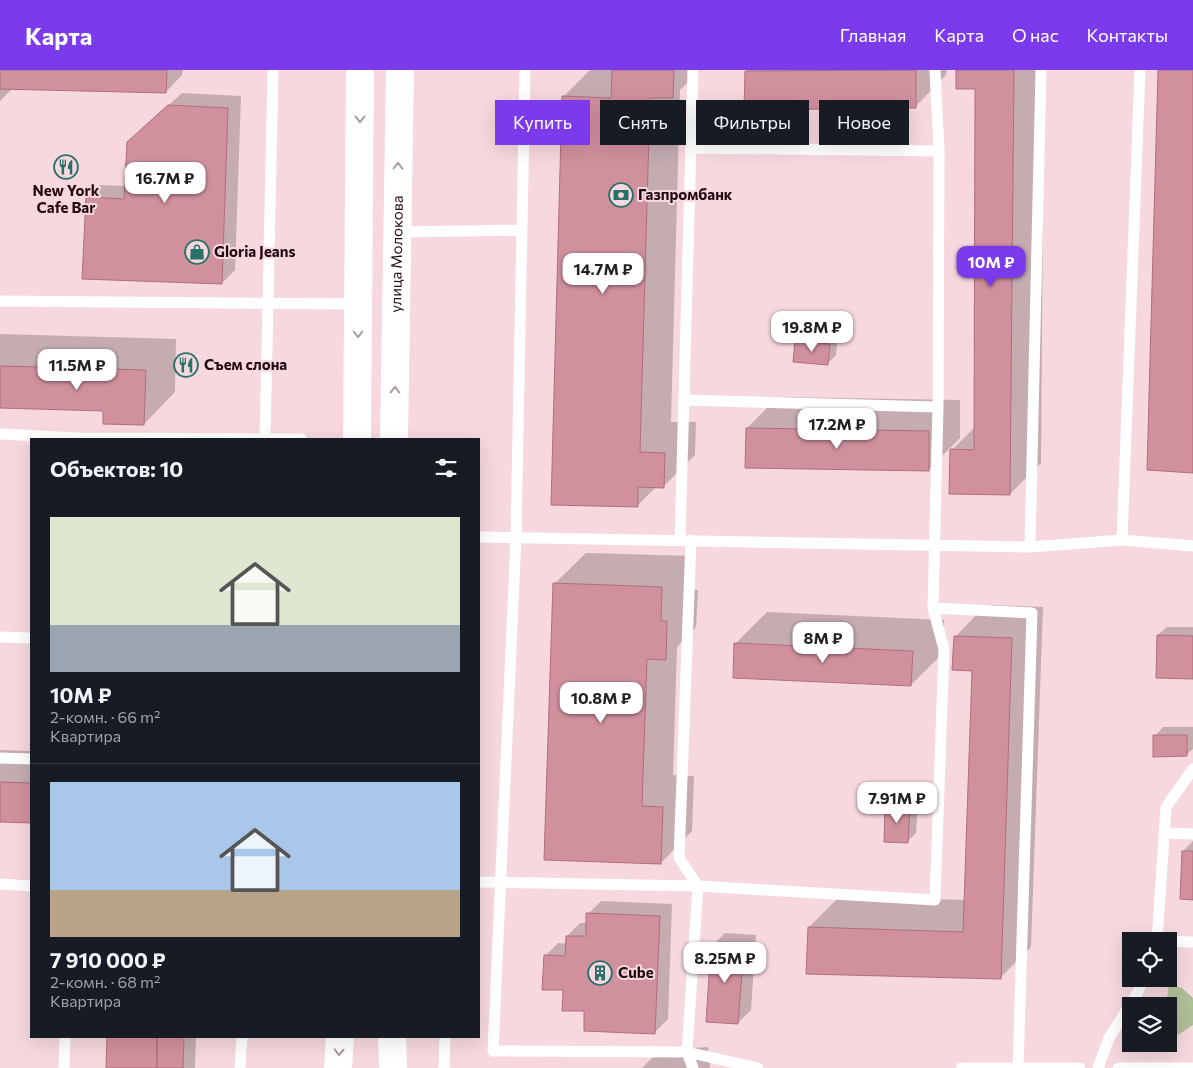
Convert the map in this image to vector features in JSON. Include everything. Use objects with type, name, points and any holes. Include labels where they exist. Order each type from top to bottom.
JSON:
[{"type":"main road","points":[[357,438],[360,70]]},
{"type":"main road","name":"улица Молокова","points":[[394,438],[400,70]]},
{"type":"main road","points":[[338,1068],[340,1038]]},
{"type":"main road","points":[[392,1038],[393,1068]]},
{"type":"lane","points":[[0,434],[78,438],[265,438],[273,70]]},
{"type":"lane","points":[[525,70],[516,537],[493,1051],[686,1052],[758,1068]]},
{"type":"lane","points":[[692,1068],[686,1052],[698,886],[679,858],[685,540],[684,400],[693,70]]},
{"type":"lane","points":[[480,882],[698,886],[935,900],[944,649],[933,608],[938,406],[939,151],[935,70]]},
{"type":"lane","points":[[1030,547],[1041,70]]},
{"type":"lane","points":[[1122,540],[1140,70]]},
{"type":"lane","points":[[691,148],[939,151]]},
{"type":"lane","points":[[397,232],[521,230]]},
{"type":"lane","points":[[0,301],[358,304]]},
{"type":"lane","points":[[684,400],[938,406]]},
{"type":"lane","points":[[480,536],[1030,547],[1122,540],[1193,546]]},
{"type":"lane","points":[[933,608],[1032,613],[1018,1068]]},
{"type":"lane","points":[[0,637],[30,638]]},
{"type":"lane","points":[[0,758],[30,759]]},
{"type":"lane","points":[[1158,932],[1166,806],[1193,769]]},
{"type":"lane","points":[[1164,833],[1193,834]]},
{"type":"lane","points":[[0,884],[30,886]]},
{"type":"lane","points":[[1177,942],[1193,942]]},
{"type":"lane","points":[[1098,1068],[1109,1038],[1140,987]]},
{"type":"lane","points":[[64,1068],[65,1038]]},
{"type":"lane","points":[[240,1068],[242,1038]]},
{"type":"lane","points":[[444,1068],[445,1038]]},
{"type":"lane","points":[[961,1068],[1080,1068]]},
{"type":"lane","points":[[1118,1068],[1193,1068]]},
{"type":"green space","points":[[1169,987],[1177,987],[1182,988],[1193,998],[1193,1025],[1178,1035],[1177,997],[1167,997]]},
{"type":"building","points":[[0,70],[167,70],[166,93],[0,89]]},
{"type":"building","points":[[612,70],[674,70],[673,98],[600,100],[600,145],[649,145],[640,452],[665,453],[664,488],[638,487],[638,507],[551,505],[561,145],[590,145],[590,100],[562,100],[562,96],[611,98]]},
{"type":"building","points":[[916,70],[916,108],[909,108],[909,100],[819,100],[819,109],[809,109],[809,100],[744,100],[745,71]]},
{"type":"building","points":[[956,70],[1014,70],[1010,495],[949,494],[950,449],[974,450],[975,89],[956,89]]},
{"type":"building","points":[[1158,70],[1193,70],[1193,473],[1147,470]]},
{"type":"building","points":[[168,105],[228,108],[222,284],[82,279],[86,197],[124,199],[127,142]]},
{"type":"building","points":[[795,341],[830,344],[828,365],[793,362]]},
{"type":"building","points":[[0,366],[146,370],[144,425],[103,424],[103,411],[0,408]]},
{"type":"building","points":[[746,428],[929,431],[929,471],[745,468]]},
{"type":"building","points":[[553,583],[662,587],[661,621],[667,621],[666,660],[647,659],[642,806],[663,807],[661,864],[544,860]]},
{"type":"building","points":[[1157,635],[1193,636],[1193,679],[1156,678]]},
{"type":"building","points":[[954,636],[1012,638],[1001,979],[806,974],[808,927],[963,932],[972,671],[952,670]]},
{"type":"building","points":[[734,643],[913,651],[911,686],[733,678]]},
{"type":"building","points":[[1153,735],[1187,735],[1187,756],[1153,757]]},
{"type":"building","points":[[0,782],[30,783],[30,823],[0,822]]},
{"type":"building","points":[[885,805],[910,807],[908,843],[884,842]]},
{"type":"building","points":[[1182,851],[1193,851],[1193,900],[1180,899]]},
{"type":"building","name":"Cube","points":[[586,913],[660,916],[655,1034],[584,1031],[584,1011],[562,1011],[563,990],[542,990],[544,955],[565,956],[566,936],[586,936]]},
{"type":"building","points":[[711,945],[744,947],[738,1024],[706,1022]]},
{"type":"building","points":[[107,1038],[157,1038],[157,1068],[106,1068]]},
{"type":"building","points":[[157,1038],[184,1038],[183,1068],[157,1068]]},
{"type":"place","name":"New York Cafe Bar","points":[[66,167]]},
{"type":"place","name":"Газпромбанк","points":[[621,195]]},
{"type":"place","name":"Gloria Jeans","points":[[197,252]]},
{"type":"place","name":"Съем слона","points":[[186,365]]},
{"type":"place","name":"Cube","points":[[600,973]]}]
